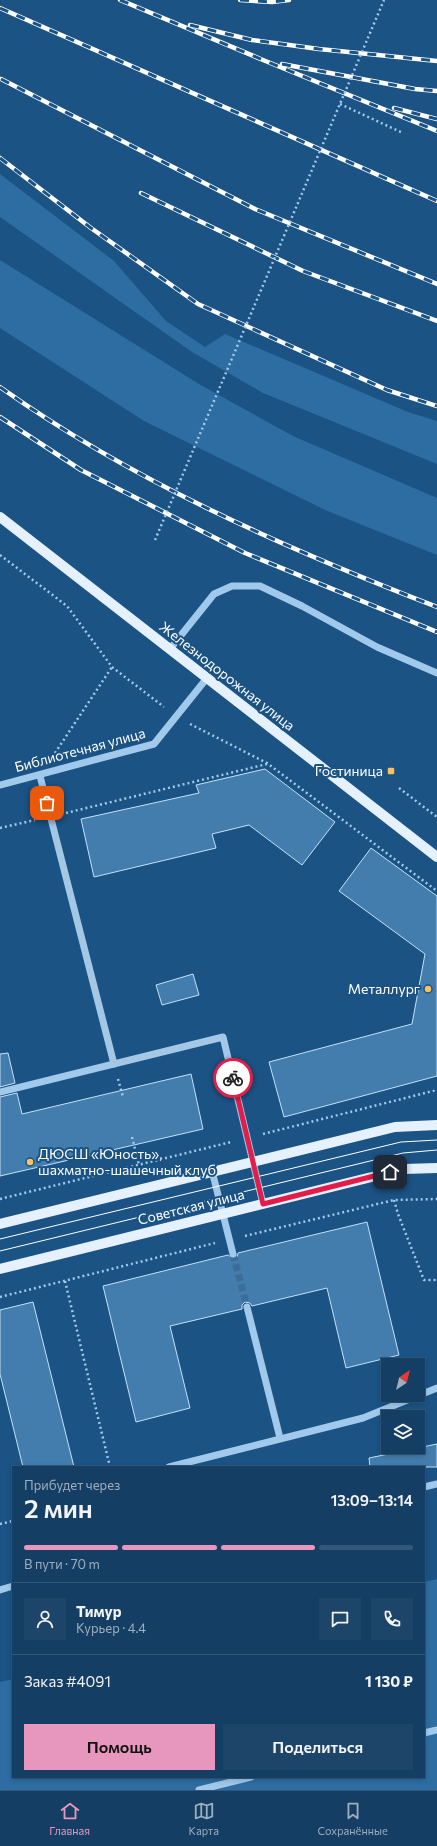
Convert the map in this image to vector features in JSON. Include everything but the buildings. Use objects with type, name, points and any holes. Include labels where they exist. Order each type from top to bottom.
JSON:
[{"type":"main road","name":"Железнодорожная улица","points":[[0,517],[437,857]]},
{"type":"main road","points":[[0,1224],[394,1127],[437,1125]]},
{"type":"main road","name":"Советская улица","points":[[0,1269],[404,1169],[437,1168]]},
{"type":"street","points":[[170,649],[214,594],[232,586],[260,586],[302,606],[377,647],[437,673]]},
{"type":"street","name":"Библиотечная улица","points":[[3,784],[40,776],[154,744],[207,678]]},
{"type":"street","points":[[40,776],[114,1064]]},
{"type":"street","points":[[0,778],[3,784]]},
{"type":"street","points":[[0,1092],[223,1037],[263,1204]]},
{"type":"street","points":[[212,1171],[233,1254]]},
{"type":"street","points":[[247,1308],[280,1438]]},
{"type":"street","points":[[174,1466],[363,1418],[437,1388]]},
{"type":"street","points":[[425,1487],[437,1484]]},
{"type":"street","points":[[0,1590],[12,1586]]},
{"type":"street","points":[[425,1733],[437,1730]]},
{"type":"street","points":[[199,1790],[247,1778]]},
{"type":"path","points":[[155,540],[384,0]]},
{"type":"path","points":[[340,104],[403,133]]},
{"type":"path","points":[[0,555],[67,606],[112,667],[176,717],[267,763],[437,891]]},
{"type":"path","points":[[40,776],[112,667]]},
{"type":"path","points":[[0,828],[267,763]]},
{"type":"path","points":[[399,788],[437,817]]},
{"type":"path","points":[[0,1199],[437,1090]]},
{"type":"path","points":[[132,1137],[139,1165]]},
{"type":"path","points":[[394,1200],[424,1280],[437,1280]]},
{"type":"path","points":[[64,1281],[110,1466]]},
{"type":"path","points":[[0,1524],[12,1521]]},
{"type":"shaded area","points":[[0,174],[114,261],[166,321],[205,347],[225,334],[408,412],[437,421],[437,464],[263,393],[192,352],[0,217]]},
{"type":"shaded area","points":[[0,260],[199,384],[293,436],[437,498],[437,555],[325,510],[144,421],[0,328]]},
{"type":"shaded area","points":[[437,1579],[437,1790],[0,1790],[0,1682],[12,1679],[12,1778],[425,1778],[425,1582]]},
{"type":"tunnel","points":[[233,1254],[247,1307]]},
{"type":"tram line","points":[[0,1239],[401,1142],[437,1140]]},
{"type":"tram line","points":[[0,1251],[403,1153],[437,1150]]},
{"type":"railway","points":[[120,0],[437,131]]},
{"type":"railway","points":[[240,0],[272,2],[289,0]]},
{"type":"railway","points":[[0,8],[437,201]]},
{"type":"railway","points":[[190,25],[252,40],[319,49],[437,61]]},
{"type":"railway","points":[[282,64],[415,89],[437,91]]},
{"type":"railway","points":[[1,79],[255,209],[437,284]]},
{"type":"railway","points":[[394,108],[437,119]]},
{"type":"railway","points":[[0,158],[91,228],[198,304],[387,390],[437,406]]},
{"type":"railway","points":[[141,193],[303,271],[437,321]]},
{"type":"railway","points":[[0,387],[103,453],[157,483],[267,537],[380,585],[437,607]]},
{"type":"railway","points":[[0,417],[81,470],[245,553],[437,632]]},
{"type":"way so far","points":[[47,803],[114,1064],[223,1037],[233,1078]]},
{"type":"place","name":"Гостиница","points":[[391,771]]},
{"type":"place","name":"Металлург","points":[[428,989]]},
{"type":"place","name":"ДЮСШ «Юность», шахматно-шашечный клуб","points":[[30,1162]]},
{"type":"route","points":[[233,1078],[263,1204],[390,1172]]}]
